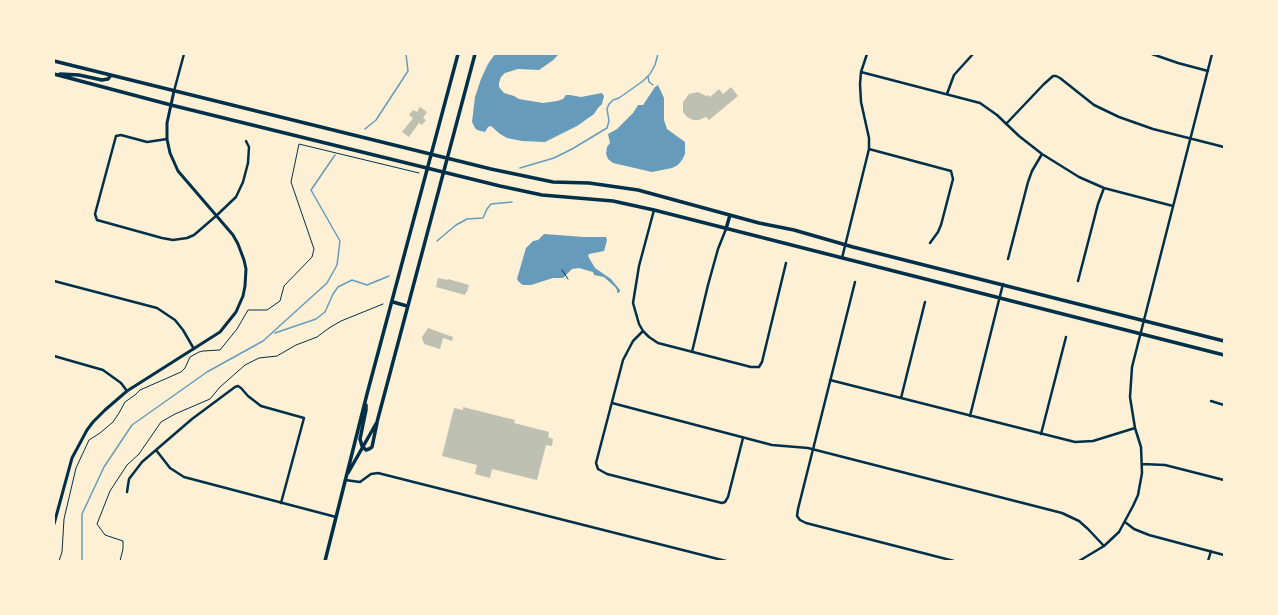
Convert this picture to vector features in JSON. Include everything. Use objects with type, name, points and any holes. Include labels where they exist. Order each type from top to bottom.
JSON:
[{"type":"main road","points":[[325,561],[458,54]]},
{"type":"main road","points":[[366,400],[366,410],[360,439],[363,447],[368,450],[372,447],[407,306],[445,172],[475,54]]},
{"type":"main road","points":[[54,61],[174,92],[553,182],[589,183],[638,190],[759,223],[794,230],[846,245],[1224,341]]},
{"type":"main road","points":[[55,74],[80,75],[102,80],[108,79],[111,75]]},
{"type":"main road","points":[[55,74],[542,195],[613,201],[654,210],[1224,355]]},
{"type":"main road","points":[[726,229],[730,214]]},
{"type":"main road","points":[[393,302],[407,306]]},
{"type":"main road","points":[[346,478],[377,422]]},
{"type":"street","points":[[54,524],[72,458],[77,446],[93,422],[128,391],[220,332],[231,319],[243,296],[246,286],[246,269],[244,260],[233,235],[178,171],[170,153],[167,139],[168,117],[184,54]]},
{"type":"street","points":[[842,258],[869,149],[861,98],[862,72],[867,54]]},
{"type":"street","points":[[947,94],[954,75],[973,54]]},
{"type":"street","points":[[1152,54],[1208,71]]},
{"type":"street","points":[[1079,561],[1104,546],[1119,532],[1138,495],[1142,464],[1141,447],[1135,428],[1130,391],[1132,367],[1212,54]]},
{"type":"street","points":[[862,72],[980,103],[991,110],[1019,136],[1042,154],[1079,177],[1104,188],[1173,206]]},
{"type":"street","points":[[1006,124],[1044,84],[1053,76],[1056,76],[1094,105],[1119,117],[1131,122],[1224,147]]},
{"type":"street","points":[[167,139],[146,142],[120,135],[116,136],[95,214],[95,218],[99,222],[173,240],[182,240],[191,236],[216,216],[236,197],[243,182],[248,163],[249,147],[246,141]]},
{"type":"street","points":[[869,149],[950,169],[953,174],[953,179],[941,225],[930,244]]},
{"type":"street","points":[[1008,260],[1028,182],[1032,171],[1042,154]]},
{"type":"street","points":[[1078,281],[1098,204],[1104,188]]},
{"type":"street","points":[[654,210],[638,271],[633,303],[639,324],[643,331],[658,343],[757,368],[761,365],[786,263]]},
{"type":"street","points":[[692,352],[708,285],[718,249],[726,229]]},
{"type":"street","points":[[54,281],[157,308],[175,320],[183,330],[194,349]]},
{"type":"street","points":[[855,282],[812,450],[798,509],[798,516],[800,520],[806,523],[954,561]]},
{"type":"street","points":[[970,416],[1003,284]]},
{"type":"street","points":[[900,398],[925,302]]},
{"type":"street","points":[[643,331],[633,341],[624,355],[596,463],[598,469],[607,474],[717,502],[725,502],[728,497],[743,438]]},
{"type":"street","points":[[1042,434],[1066,337]]},
{"type":"street","points":[[54,356],[103,370],[122,383],[128,391]]},
{"type":"street","points":[[830,380],[1066,440],[1084,442],[1097,440],[1135,428]]},
{"type":"street","points":[[127,492],[130,478],[142,462],[192,419],[236,387],[241,388],[248,396],[261,406],[304,418],[282,504]]},
{"type":"street","points":[[1210,401],[1224,404]]},
{"type":"street","points":[[612,403],[743,438],[772,445],[790,446],[812,450],[1062,513],[1079,521],[1104,546]]},
{"type":"street","points":[[156,450],[170,468],[184,478],[336,517]]},
{"type":"street","points":[[1142,464],[1165,465],[1224,480]]},
{"type":"street","points":[[346,478],[360,482],[371,474],[378,473],[726,561]]},
{"type":"street","points":[[1125,522],[1134,529],[1149,535],[1224,555]]},
{"type":"street","points":[[1208,561],[1210,551]]},
{"type":"path","points":[[59,561],[62,552],[64,519],[76,468],[89,440],[113,422],[125,402],[140,390],[181,372],[185,368],[190,357],[203,350],[220,350],[237,330],[248,310],[267,310],[280,301],[284,286],[312,257],[314,249],[291,182],[299,144],[419,173]]},
{"type":"path","points":[[562,270],[568,279]]},
{"type":"path","points":[[120,561],[123,541],[105,535],[97,524],[110,491],[127,465],[139,454],[161,422],[175,414],[210,399],[220,387],[245,365],[252,361],[259,358],[277,356],[296,345],[317,338],[329,328],[342,321],[383,304]]},
{"type":"water","points":[[495,54],[559,54],[539,70],[518,69],[505,73],[501,77],[499,83],[499,87],[504,93],[519,99],[543,103],[563,99],[566,95],[581,97],[602,93],[604,96],[602,104],[594,114],[577,126],[545,142],[522,141],[507,138],[491,126],[488,127],[485,132],[477,130],[472,122],[475,97],[481,79],[488,64]]},
{"type":"water","points":[[658,85],[664,98],[664,120],[667,129],[685,142],[685,154],[682,160],[678,165],[672,168],[652,172],[613,163],[608,159],[606,154],[607,147],[610,143],[608,134],[617,129],[633,113],[638,105],[643,105]]},
{"type":"water","points":[[544,234],[606,237],[607,240],[604,251],[589,254],[588,256],[595,268],[611,279],[620,292],[617,293],[615,287],[604,277],[594,275],[593,272],[579,268],[572,269],[563,278],[553,278],[531,285],[523,285],[519,282],[517,279],[526,248],[533,241],[538,240]]},
{"type":"building","points":[[731,87],[738,96],[709,120],[706,117],[699,120],[693,120],[687,117],[683,112],[683,102],[689,94],[698,92],[710,97],[719,89],[723,94]]},
{"type":"building","points":[[420,107],[427,112],[423,118],[426,120],[422,125],[419,123],[409,137],[402,132],[413,118],[409,115],[413,110],[417,112]]},
{"type":"building","points":[[438,278],[448,279],[469,285],[467,292],[465,295],[436,287]]},
{"type":"building","points":[[428,328],[453,337],[452,341],[443,338],[440,349],[424,344],[422,337]]},
{"type":"building","points":[[463,407],[515,420],[514,423],[549,432],[548,437],[553,439],[552,446],[546,445],[537,480],[492,469],[490,478],[475,474],[477,465],[442,456],[454,408],[463,410]]},
{"type":"waterway","points":[[365,129],[376,120],[408,71],[406,54]]},
{"type":"waterway","points":[[520,168],[554,158],[607,128],[609,121],[607,109],[609,104],[643,81],[650,74],[655,65],[658,54]]},
{"type":"waterway","points":[[648,76],[649,82],[653,85]]},
{"type":"waterway","points":[[82,561],[82,514],[104,467],[132,425],[207,372],[263,341],[327,283],[337,265],[340,241],[311,190],[335,155]]},
{"type":"waterway","points":[[437,241],[456,225],[467,219],[483,218],[491,204],[512,202]]},
{"type":"waterway","points":[[275,333],[316,319],[325,312],[333,294],[338,287],[352,280],[367,285],[389,276]]}]
